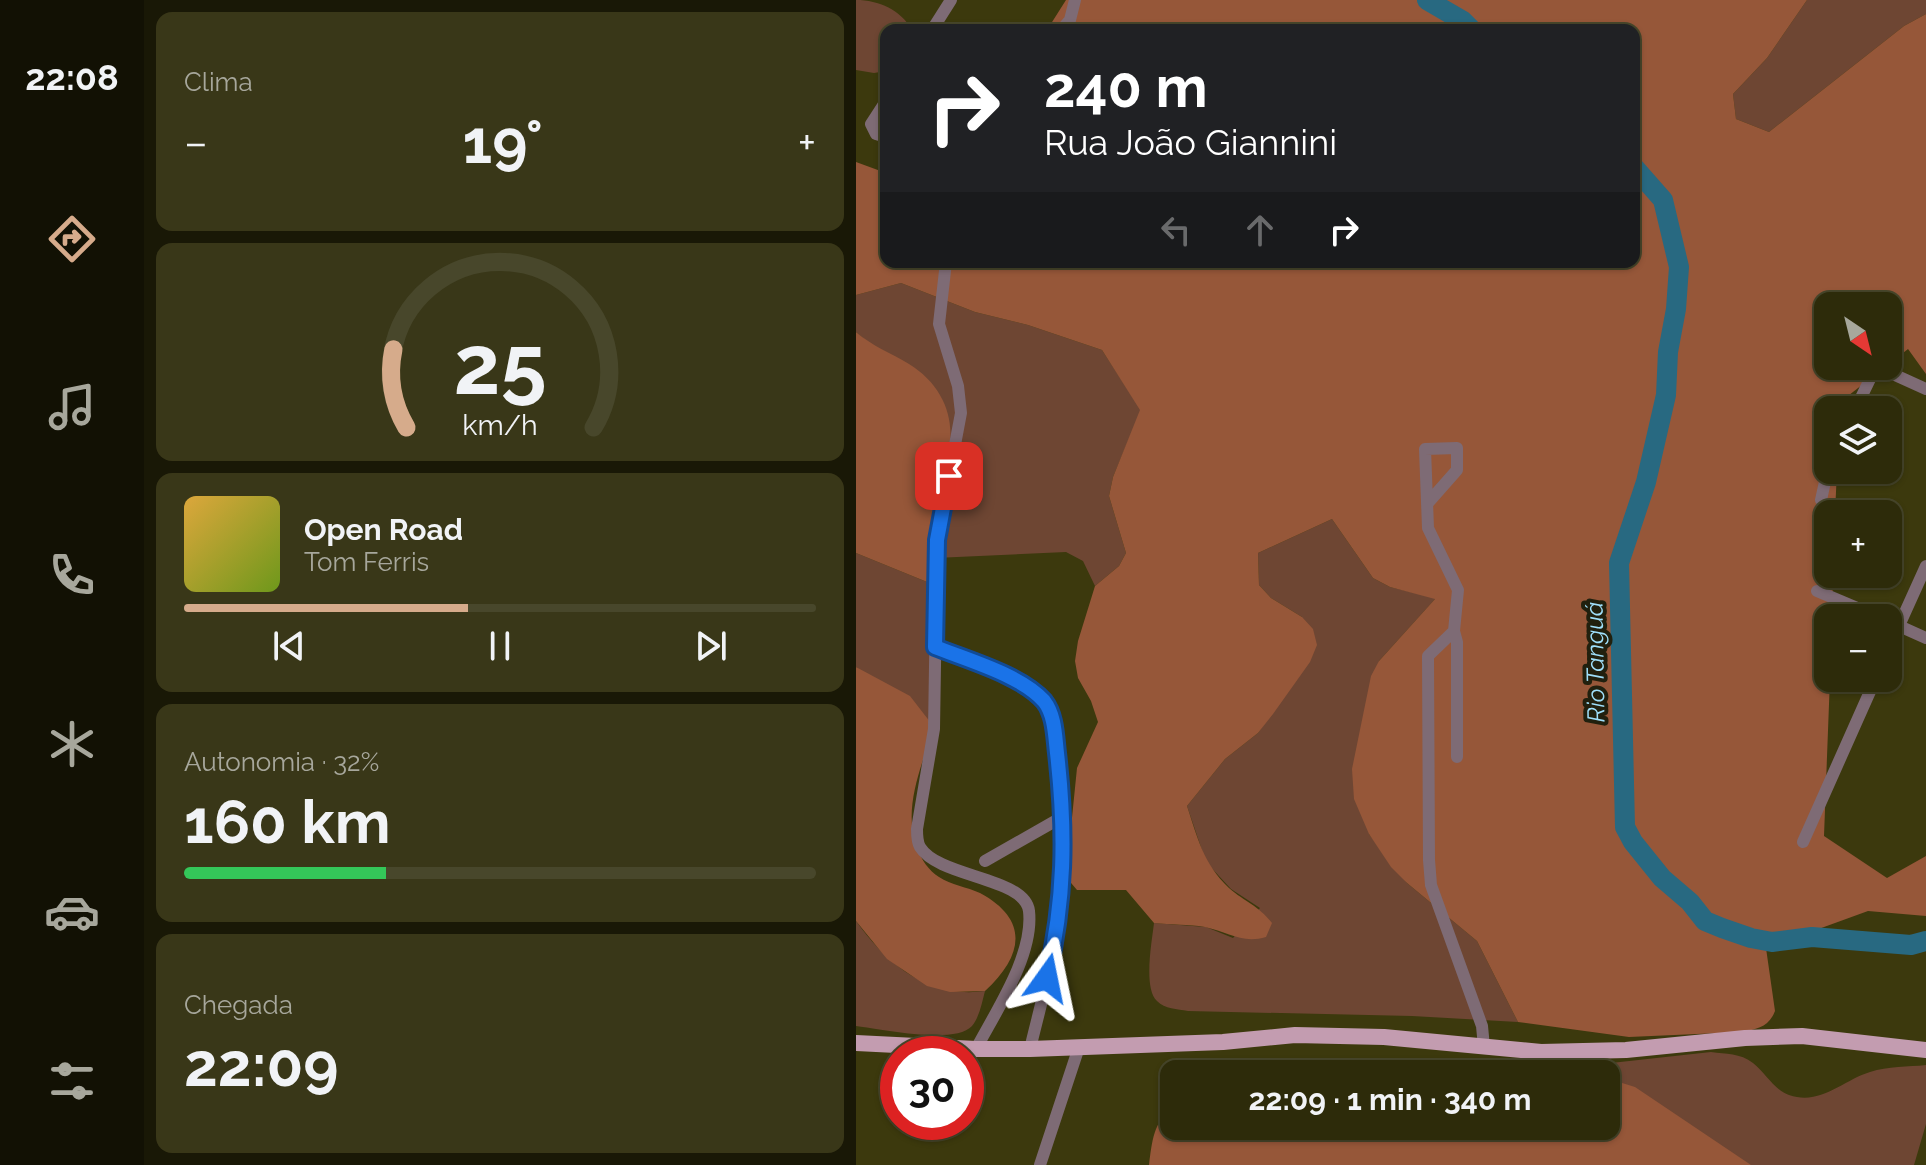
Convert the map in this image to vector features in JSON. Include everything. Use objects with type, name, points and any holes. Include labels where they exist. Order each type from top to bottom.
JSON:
[{"type":"main road","points":[[984,1049],[1223,1042],[1295,1035],[1384,1037],[1541,1052],[1626,1050],[1745,1038],[1802,1036],[1926,1050]]},
{"type":"main road","points":[[856,1043],[880,1044]]},
{"type":"street","points":[[936,24],[951,0]]},
{"type":"street","points":[[1066,24],[1075,0]]},
{"type":"street","points":[[880,110],[871,124],[880,135]]},
{"type":"street","points":[[945,268],[939,324],[958,386],[961,413],[937,540],[934,729],[917,829],[918,845],[928,857],[1016,892],[1025,899],[1029,910],[1026,944],[1020,962],[983,1036]]},
{"type":"street","points":[[1862,396],[1871,377],[1884,370],[1926,389]]},
{"type":"street","points":[[1427,504],[1457,470],[1457,448],[1425,449],[1427,504],[1428,528],[1458,590],[1454,631],[1457,642],[1457,757]]},
{"type":"street","points":[[1821,500],[1824,484]]},
{"type":"street","points":[[1902,607],[1926,566]]},
{"type":"street","points":[[1817,591],[1848,604]]},
{"type":"street","points":[[1902,627],[1926,638]]},
{"type":"street","points":[[1454,631],[1428,656],[1430,872],[1431,885],[1482,1026],[1484,1047]]},
{"type":"street","points":[[935,647],[1012,679],[1041,698],[1049,709],[1053,725],[1064,816],[1063,878],[1053,949],[1030,1049]]},
{"type":"street","points":[[1803,842],[1870,692]]},
{"type":"street","points":[[985,861],[1064,816]]},
{"type":"street","points":[[1040,1165],[1079,1047]]},
{"type":"shaded area","points":[[856,0],[873,2],[902,17],[908,24],[880,24],[880,72],[856,70]]},
{"type":"shaded area","points":[[1066,0],[1807,0],[1767,58],[1733,94],[1736,119],[1769,132],[1904,26],[1926,14],[1926,374],[1908,349],[1902,354],[1902,292],[1814,292],[1814,380],[1868,380],[1848,396],[1814,396],[1814,484],[1836,484],[1836,500],[1814,500],[1814,588],[1833,588],[1832,604],[1814,604],[1814,692],[1829,692],[1824,836],[1887,878],[1926,856],[1926,916],[1868,911],[1766,948],[1775,1011],[1766,1024],[1753,1030],[1629,1037],[1518,1022],[1477,941],[1391,867],[1369,834],[1354,799],[1352,769],[1371,676],[1379,661],[1435,599],[1390,587],[1373,578],[1332,519],[1258,553],[1259,585],[1271,598],[1302,617],[1313,629],[1317,645],[1310,662],[1258,733],[1225,759],[1187,806],[1202,850],[1220,879],[1272,923],[1266,937],[1242,938],[1205,927],[1154,923],[1126,890],[1077,890],[1066,877],[1077,768],[1098,722],[1078,678],[1075,661],[1095,586],[1119,566],[1126,553],[1109,496],[1113,477],[1140,410],[1102,350],[1028,325],[975,312],[901,283],[856,295],[856,162],[880,171],[880,268],[1640,268],[1640,24],[1051,24]]},
{"type":"shaded area","points":[[1807,0],[1926,0],[1926,14],[1904,26],[1769,132],[1736,119],[1733,94],[1767,58]]},
{"type":"shaded area","points":[[901,283],[975,312],[1028,325],[1102,350],[1141,410],[1113,477],[1109,496],[1126,553],[1119,566],[1095,586],[1083,561],[1066,552],[935,558],[945,465],[951,448],[856,332],[856,295]]},
{"type":"shaded area","points":[[856,332],[922,373],[946,408],[950,422],[949,450],[932,584],[856,553]]},
{"type":"shaded area","points":[[1332,519],[1373,578],[1390,587],[1436,598],[1379,661],[1369,834],[1407,883],[1477,941],[1518,1022],[1412,1016],[1188,1011],[1164,1006],[1153,995],[1150,964],[1154,923],[1206,927],[1233,938],[1260,908],[1231,889],[1206,862],[1187,806],[1225,759],[1258,733],[1288,690],[1302,617],[1271,598],[1259,585],[1258,553]]},
{"type":"shaded area","points":[[856,553],[932,584],[934,727],[856,667]]},
{"type":"shaded area","points":[[856,667],[910,696],[934,727],[919,771],[913,802],[913,833],[923,860],[939,877],[980,893],[996,904],[1014,927],[1016,939],[1013,952],[998,978],[985,991],[950,992],[927,986],[887,959],[856,921]]},
{"type":"shaded area","points":[[856,921],[895,964],[927,984],[964,992],[985,991],[972,1026],[963,1032],[934,1035],[856,1026]]},
{"type":"shaded area","points":[[1711,1052],[1733,1054],[1748,1060],[1779,1089],[1801,1097],[1822,1095],[1877,1070],[1926,1065],[1926,1124],[1914,1165],[1720,1165],[1620,1089],[1620,1062]]},
{"type":"shaded area","points":[[1345,1058],[1367,1060],[1315,1060]]},
{"type":"shaded area","points":[[1620,1082],[1635,1087],[1751,1165],[1149,1165],[1160,1122],[1160,1140],[1620,1140]]},
{"type":"waterway","name":"Rio Tanguá","points":[[1427,0],[1466,24]]},
{"type":"waterway","name":"Rio Tanguá","points":[[1640,174],[1663,200],[1679,267],[1666,395],[1646,482],[1619,563],[1625,827],[1662,878],[1690,902],[1705,921],[1722,928],[1772,942],[1812,937],[1911,945],[1926,941]]},
{"type":"route","points":[[949,476],[937,540],[935,647],[1012,679],[1041,698],[1049,709],[1053,725],[1064,816],[1063,878],[1047,978]]}]
